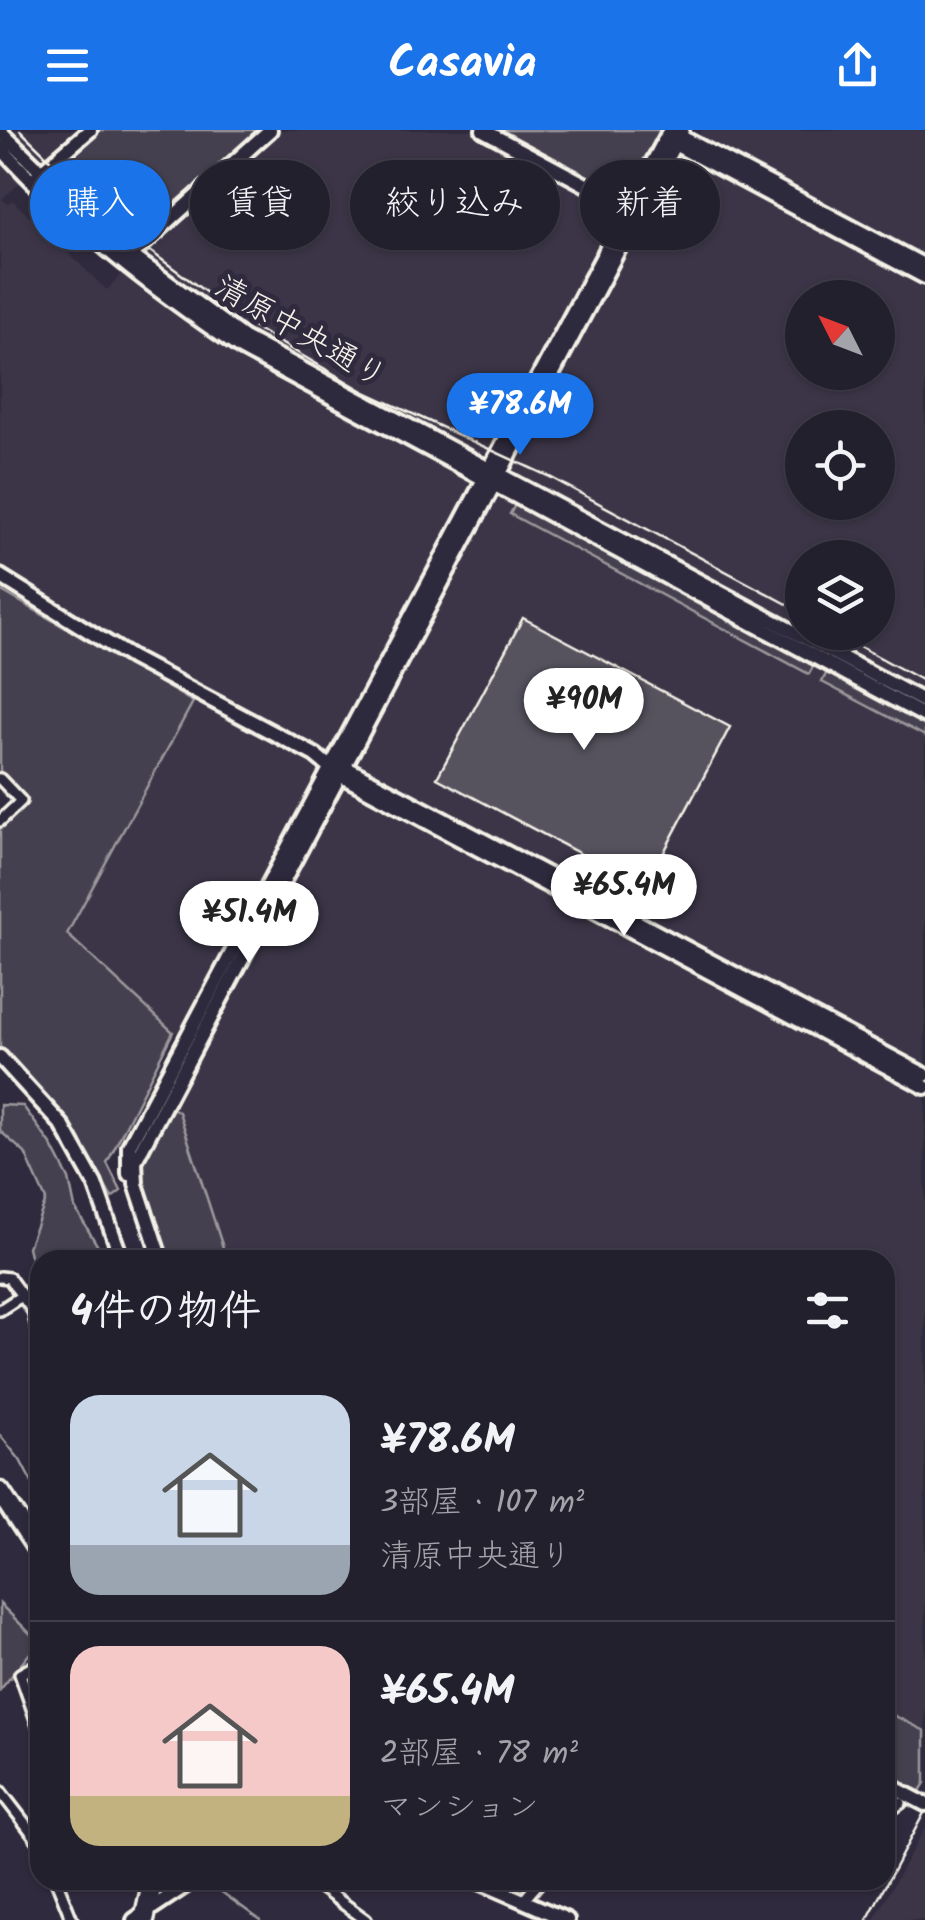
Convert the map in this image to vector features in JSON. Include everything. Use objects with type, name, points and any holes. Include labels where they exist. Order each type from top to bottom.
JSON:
[{"type":"highway","points":[[0,1492],[30,1538]]},
{"type":"highway","points":[[142,1918],[150,1890]]},
{"type":"street","points":[[55,160],[90,130]]},
{"type":"street","points":[[130,256],[270,130]]},
{"type":"street","points":[[483,130],[580,182]]},
{"type":"street","name":"清原中央通り","points":[[0,131],[30,170]]},
{"type":"street","points":[[660,160],[673,135]]},
{"type":"street","points":[[673,135],[925,266]]},
{"type":"street","points":[[673,135],[925,277]]},
{"type":"street","name":"清原中央通り","points":[[0,147],[30,173]]},
{"type":"street","name":"清原中央通り","points":[[110,250],[242,349],[925,702]]},
{"type":"street","name":"清原中央通り","points":[[123,250],[244,338],[925,716]]},
{"type":"street","points":[[158,1250],[126,1162],[129,1146],[338,768],[612,250]]},
{"type":"street","points":[[0,576],[91,634],[925,1087]]},
{"type":"street","points":[[338,768],[925,1076]]},
{"type":"street","points":[[0,779],[21,801],[0,821]]},
{"type":"street","points":[[0,1058],[62,1124],[95,1184],[118,1250]]},
{"type":"street","points":[[0,1276],[9,1278],[30,1308]]},
{"type":"street","points":[[0,1310],[20,1296],[30,1297]]},
{"type":"street","points":[[30,1668],[20,1674],[30,1696]]},
{"type":"street","points":[[895,1788],[925,1804]]},
{"type":"street","points":[[0,1792],[30,1831]]},
{"type":"street","points":[[895,1806],[900,1802]]},
{"type":"street","points":[[60,1890],[72,1920]]},
{"type":"street","points":[[142,1918],[180,1890]]},
{"type":"street","points":[[324,1890],[366,1920]]},
{"type":"street","points":[[498,1890],[568,1920]]},
{"type":"street","points":[[523,1901],[532,1890]]},
{"type":"shaded area","points":[[0,130],[79,130],[46,160],[30,160],[30,174],[2,199],[8,204],[12,200],[30,217],[30,250],[65,250],[107,290],[142,250],[170,250],[170,223],[190,206],[190,250],[330,250],[330,160],[243,160],[278,130],[472,130],[528,160],[350,160],[350,250],[560,250],[560,177],[580,188],[580,250],[720,250],[720,160],[686,160],[702,130],[925,130],[925,1731],[895,1716],[895,1250],[225,1250],[179,1112],[171,1107],[210,1033],[173,1032],[67,934],[201,686],[92,628],[0,569]]},
{"type":"shaded area","points":[[100,130],[262,130],[226,160],[190,160],[190,190],[170,207],[170,160],[69,157]]},
{"type":"shaded area","points":[[494,130],[661,130],[643,160],[580,160],[580,176],[560,165],[560,160],[550,160]]},
{"type":"shaded area","points":[[516,503],[815,663],[809,674],[510,514]]},
{"type":"shaded area","points":[[0,590],[193,702],[67,934],[173,1032],[107,1163],[121,1191],[112,1198],[67,1120],[0,1047],[0,827],[28,800],[0,771]]},
{"type":"shaded area","points":[[828,670],[925,722],[925,736],[822,682]]},
{"type":"shaded area","points":[[0,1105],[23,1106],[52,1146],[69,1179],[75,1208],[100,1250],[30,1250],[30,1255],[28,1247],[46,1200],[25,1153],[0,1131]]},
{"type":"shaded area","points":[[171,1107],[179,1112],[224,1250],[165,1250],[139,1171]]},
{"type":"shaded area","points":[[0,1604],[30,1633],[30,1653],[0,1690]]},
{"type":"shaded area","points":[[895,1716],[925,1731],[925,1783],[915,1794],[895,1783]]},
{"type":"shaded area","points":[[925,1827],[925,1920],[874,1920],[890,1890],[895,1890],[895,1882]]},
{"type":"building","points":[[523,618],[730,727],[645,888],[437,778]]},
{"type":"waterway","points":[[0,1435],[30,1479]]},
{"type":"waterway","points":[[219,1890],[260,1920]]},
{"type":"tram line","points":[[20,130],[123,231],[253,327],[365,392],[548,476],[785,603]]},
{"type":"tram line","points":[[866,650],[925,682]]},
{"type":"tram line","points":[[895,1867],[925,1811]]},
{"type":"tram line","points":[[867,1920],[883,1890]]}]
